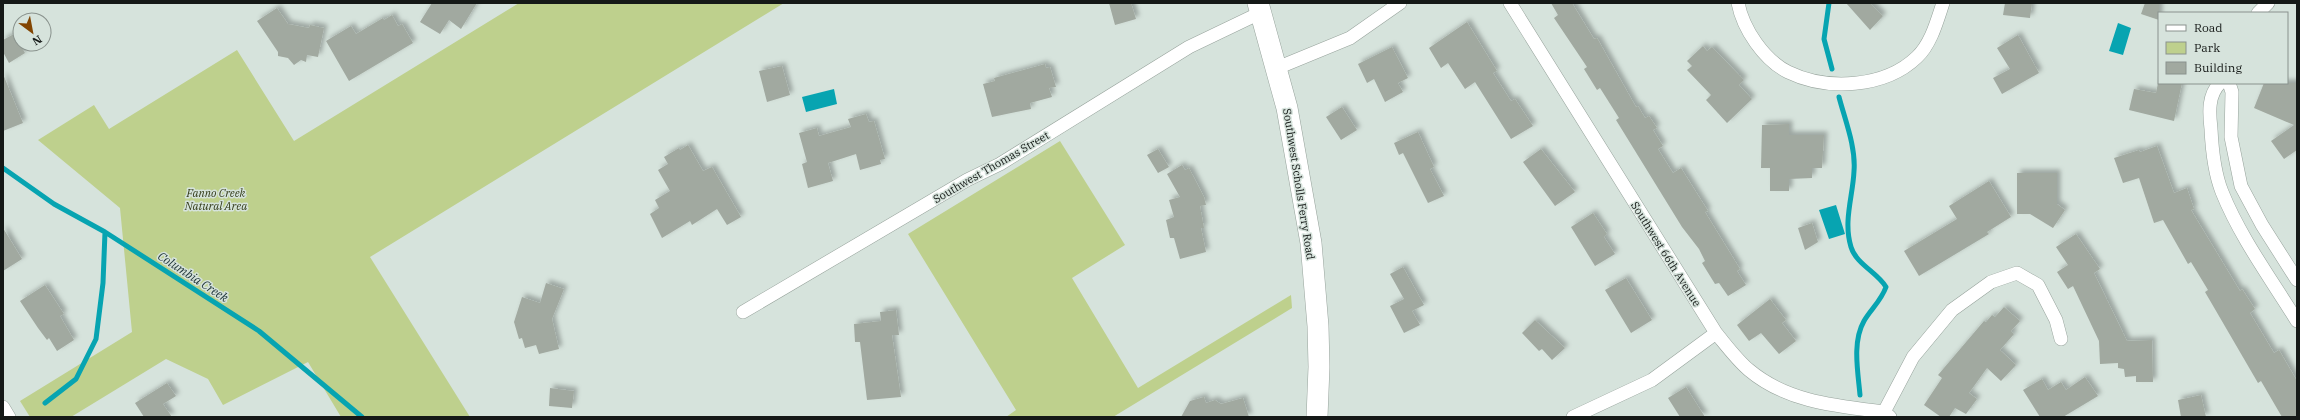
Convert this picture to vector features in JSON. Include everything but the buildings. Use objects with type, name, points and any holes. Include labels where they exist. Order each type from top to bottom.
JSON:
[{"type":"main road","name":"Southwest Scholls Ferry Road","points":[[1260,8],[1277,68],[1296,151],[1311,243],[1318,333],[1317,417]]},
{"type":"street","points":[[1277,68],[1350,38],[1400,3]]},
{"type":"street","name":"Southwest 66th Avenue","points":[[1510,3],[1716,333],[1748,370],[1783,392],[1829,406],[1887,414]]},
{"type":"street","points":[[1738,3],[1744,23],[1751,36],[1771,59],[1787,71],[1820,83],[1864,82],[1881,78],[1909,64],[1925,48],[1943,3]]},
{"type":"street","name":"Southwest Thomas Street","points":[[743,312],[967,180],[1000,164],[1190,47],[1260,8]]},
{"type":"street","points":[[2219,84],[2212,91],[2210,115],[2213,156],[2221,191],[2235,219],[2297,321]]},
{"type":"street","points":[[2228,84],[2232,92],[2231,137],[2242,186],[2262,225],[2297,280]]},
{"type":"street","points":[[1887,414],[1913,357],[1952,310],[1991,282],[2017,273],[2038,285],[2056,320],[2061,339]]},
{"type":"street","points":[[1573,417],[1652,380],[1716,333]]},
{"type":"street","points":[[3,407],[9,417]]},
{"type":"green space","name":"Fanno Creek Natural Area","points":[[519,3],[784,3],[370,257],[470,417],[341,417],[308,362],[223,405],[208,379],[166,359],[71,417],[30,417],[20,401],[132,332],[120,208],[38,140],[94,105],[109,129],[237,50],[294,141]]},
{"type":"green space","points":[[1060,141],[1125,245],[1072,278],[1138,388],[1291,295],[1292,308],[1113,417],[1006,417],[1016,410],[908,234]]},
{"type":"water","points":[[2118,23],[2131,28],[2123,55],[2109,51]]},
{"type":"water","points":[[834,89],[837,104],[806,112],[802,97]]},
{"type":"water","points":[[1836,205],[1845,234],[1829,239],[1819,210]]},
{"type":"waterway","points":[[1829,3],[1824,39],[1832,69]]},
{"type":"waterway","points":[[1839,97],[1850,134],[1854,162],[1848,218],[1851,247],[1857,258],[1878,277],[1886,287],[1860,329],[1857,348],[1857,367],[1860,395]]},
{"type":"waterway","name":"Columbia Creek","points":[[3,168],[54,204],[105,232],[259,331],[362,417]]},
{"type":"waterway","points":[[45,403],[76,379],[96,339],[103,283],[105,232]]}]
